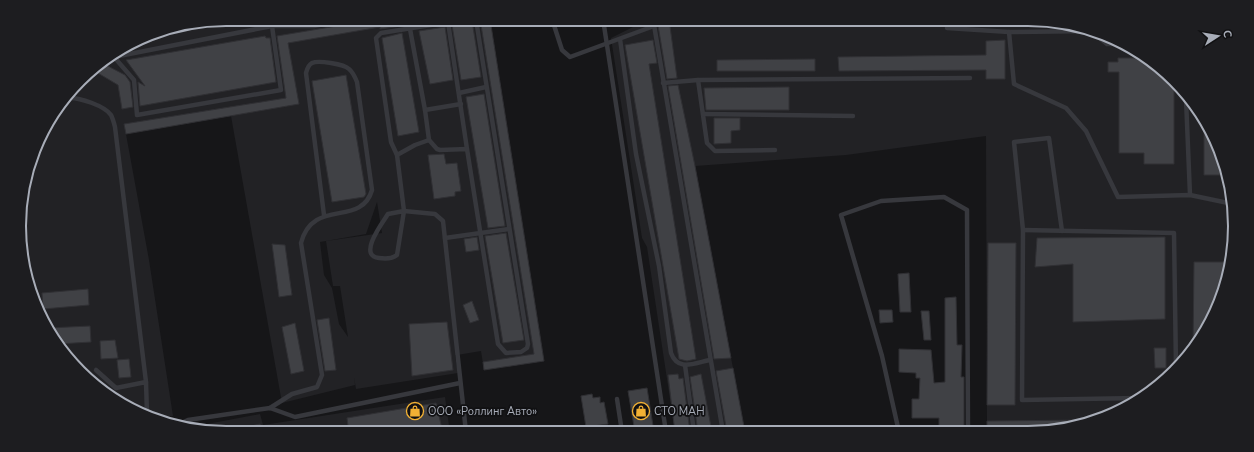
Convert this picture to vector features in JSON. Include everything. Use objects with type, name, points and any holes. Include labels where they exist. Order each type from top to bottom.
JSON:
[{"type":"lane","points":[[122,55],[272,26],[314,26]]},
{"type":"lane","points":[[116,59],[134,80],[137,115],[281,90],[272,26]]},
{"type":"lane","points":[[426,26],[381,33],[376,38],[391,142],[398,155],[404,212],[397,255],[387,259],[376,258],[370,249],[371,241],[388,214],[404,212],[435,214],[443,221],[465,426]]},
{"type":"lane","points":[[449,26],[467,148],[482,233],[498,344],[506,353],[521,352],[527,348],[528,344],[486,87],[478,26]]},
{"type":"lane","points":[[554,26],[562,50],[570,57],[654,26],[722,426]]},
{"type":"lane","points":[[604,26],[665,426]]},
{"type":"lane","points":[[947,28],[1009,32],[1072,31]]},
{"type":"lane","points":[[410,29],[429,140],[436,149],[440,150],[467,148]]},
{"type":"lane","points":[[1009,32],[1014,84],[1066,108],[1086,131],[1118,197],[1190,195],[1226,203]]},
{"type":"lane","points":[[620,39],[636,154],[659,266],[671,352],[676,363],[685,365],[710,360]]},
{"type":"lane","points":[[185,421],[270,408],[292,394],[317,387],[322,375],[302,243],[304,233],[313,223],[324,215],[358,209],[370,198],[372,190],[357,82],[353,73],[344,66],[319,62],[312,63],[307,68],[306,73],[324,215]]},
{"type":"lane","points":[[663,83],[698,80],[970,78]]},
{"type":"lane","points":[[698,80],[707,143],[714,150],[775,150]]},
{"type":"lane","points":[[459,93],[486,87]]},
{"type":"lane","points":[[72,98],[96,105],[110,114],[115,127],[146,382],[147,410]]},
{"type":"lane","points":[[1186,103],[1190,195]]},
{"type":"lane","points":[[425,110],[460,104]]},
{"type":"lane","points":[[703,114],[853,116]]},
{"type":"lane","points":[[1062,231],[1049,138],[1014,142],[1023,230],[1022,400],[1129,398]]},
{"type":"lane","points":[[398,155],[415,145],[429,140]]},
{"type":"lane","points":[[898,426],[882,356],[840,215],[881,201],[944,197],[967,210],[968,426]]},
{"type":"lane","points":[[445,238],[509,229]]},
{"type":"lane","points":[[1023,230],[1174,233],[1176,360]]},
{"type":"lane","points":[[685,365],[693,426]]},
{"type":"lane","points":[[96,370],[116,388],[146,382]]},
{"type":"lane","points":[[270,408],[295,417],[460,383]]},
{"type":"lane","points":[[617,399],[621,426]]},
{"type":"shaded area","points":[[213,26],[491,26],[544,361],[484,370],[481,351],[455,355],[458,373],[356,389],[354,377],[355,385],[282,403],[231,116],[126,134],[149,260],[173,416],[167,417],[149,411],[104,385],[67,348],[41,303],[30,265],[26,239],[26,213],[33,174],[41,149],[67,104],[104,67],[126,53],[149,41],[187,30]],"holes":[[[377,202],[382,233],[326,241],[333,286],[340,286],[348,337],[339,324],[332,288],[324,275],[320,242],[366,234]]]},
{"type":"shaded area","points":[[635,26],[1041,26],[1080,33],[1105,41],[1150,67],[1178,94],[1187,104],[1201,126],[1213,149],[1224,187],[1228,213],[1228,239],[1221,278],[1213,303],[1187,348],[1150,385],[1128,399],[1105,411],[1067,422],[1041,426],[987,426],[986,136],[846,155],[695,166],[744,426],[674,426],[647,247],[642,238],[611,38]]},
{"type":"shaded area","points":[[445,397],[449,426],[213,426],[204,425],[260,414],[263,425]]},
{"type":"building","points":[[336,26],[401,26],[380,29],[380,27],[288,43],[299,104],[126,134],[124,124],[286,98],[277,36]]},
{"type":"building","points":[[452,26],[472,26],[481,77],[461,80]]},
{"type":"building","points":[[481,26],[491,26],[544,361],[484,370],[483,362],[534,354]]},
{"type":"building","points":[[658,26],[670,26],[677,78],[667,79]]},
{"type":"building","points":[[445,27],[453,80],[430,84],[419,31]]},
{"type":"building","points":[[402,33],[419,132],[398,136],[382,38]]},
{"type":"building","points":[[265,36],[266,38],[270,38],[276,82],[140,106],[138,82],[145,86],[126,60]]},
{"type":"building","points":[[653,40],[657,63],[649,64],[696,359],[687,361],[679,359],[625,45]]},
{"type":"building","points":[[1005,40],[1005,79],[986,79],[986,70],[839,71],[838,57],[986,55],[986,41]]},
{"type":"building","points":[[1118,58],[1136,58],[1150,67],[1174,90],[1174,164],[1144,164],[1144,153],[1119,153],[1119,72],[1108,72],[1108,62],[1118,62]]},
{"type":"building","points":[[815,59],[815,71],[717,71],[717,60]]},
{"type":"building","points":[[107,65],[125,75],[130,82],[133,107],[122,109],[118,85],[97,73]]},
{"type":"building","points":[[346,75],[366,194],[364,197],[332,202],[312,81]]},
{"type":"building","points":[[678,85],[695,166],[731,358],[714,359],[668,86]]},
{"type":"building","points":[[789,87],[789,110],[706,110],[704,88]]},
{"type":"building","points":[[484,94],[505,226],[488,228],[466,97]]},
{"type":"building","points":[[714,118],[740,118],[740,130],[731,131],[731,143],[714,144]]},
{"type":"building","points":[[1204,132],[1213,149],[1221,175],[1204,175]]},
{"type":"building","points":[[444,154],[446,164],[457,163],[461,191],[455,192],[455,196],[434,199],[428,155]]},
{"type":"building","points":[[506,233],[524,340],[503,343],[485,236]]},
{"type":"building","points":[[477,237],[479,250],[466,252],[464,239]]},
{"type":"building","points":[[1165,237],[1165,319],[1073,322],[1073,264],[1035,267],[1037,238]]},
{"type":"building","points":[[988,243],[1016,243],[1015,405],[987,405]]},
{"type":"building","points":[[272,244],[285,245],[292,295],[279,297]]},
{"type":"building","points":[[1194,262],[1224,262],[1213,303],[1193,338]]},
{"type":"building","points":[[909,273],[911,312],[900,312],[898,274]]},
{"type":"building","points":[[88,289],[89,305],[44,309],[42,293]]},
{"type":"building","points":[[956,297],[957,345],[962,345],[961,377],[964,377],[964,426],[939,426],[939,418],[912,418],[912,399],[919,399],[920,378],[916,378],[916,373],[899,372],[899,349],[931,350],[934,383],[945,382],[945,298]]},
{"type":"building","points":[[472,301],[479,320],[470,323],[463,305]]},
{"type":"building","points":[[879,310],[892,310],[893,322],[880,323]]},
{"type":"building","points":[[921,311],[929,311],[931,340],[924,340]]},
{"type":"building","points":[[329,318],[336,370],[325,371],[317,320]]},
{"type":"building","points":[[447,322],[453,370],[412,376],[409,324]]},
{"type":"building","points":[[295,323],[304,371],[291,374],[282,327]]},
{"type":"building","points":[[90,326],[91,342],[64,344],[54,328]]},
{"type":"building","points":[[115,340],[118,358],[101,359],[100,341]]},
{"type":"building","points":[[1154,348],[1166,348],[1166,368],[1155,368]]},
{"type":"building","points":[[129,359],[131,377],[119,378],[117,360]]},
{"type":"building","points":[[733,368],[744,426],[726,426],[716,371]]},
{"type":"building","points":[[678,374],[679,379],[683,378],[689,426],[674,426],[668,375]]},
{"type":"building","points":[[701,374],[711,426],[697,426],[690,377]]},
{"type":"building","name":"СТО МАН","points":[[647,388],[653,426],[634,426],[628,391]]},
{"type":"building","points":[[592,394],[593,398],[600,397],[600,403],[604,402],[608,424],[586,426],[581,396]]},
{"type":"building","name":"ООО «Роллинг Авто»","points":[[436,403],[441,426],[348,426],[347,418]]},
{"type":"building","points":[[1075,420],[1041,426],[987,426],[987,421]]},
{"type":"place","name":"ООО «Роллинг Авто»","points":[[415,411]]},
{"type":"place","name":"СТО МАН","points":[[641,411]]}]
